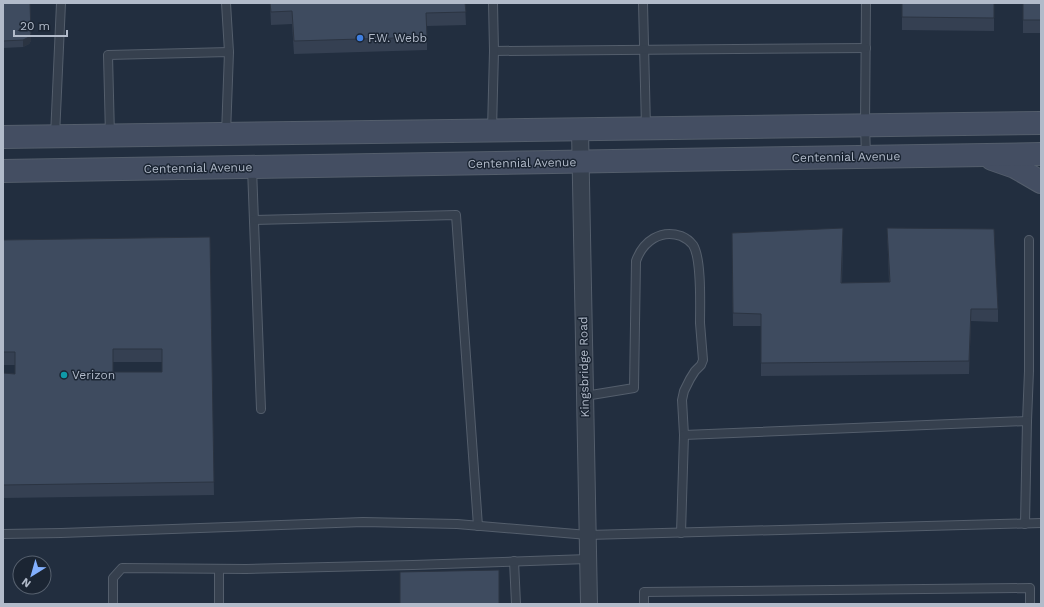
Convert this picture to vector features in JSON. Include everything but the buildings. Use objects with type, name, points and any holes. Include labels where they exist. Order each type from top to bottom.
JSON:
[{"type":"main road","points":[[3,137],[580,130],[1041,122]]},
{"type":"main road","name":"Centennial Avenue","points":[[3,171],[1041,154]]},
{"type":"main road","points":[[979,155],[1015,167],[1041,182]]},
{"type":"street","name":"Kingsbridge Road","points":[[580,130],[589,604]]},
{"type":"lane","points":[[55,137],[61,3]]},
{"type":"lane","points":[[226,3],[229,52],[226,134]]},
{"type":"lane","points":[[492,3],[494,51],[492,131]]},
{"type":"lane","points":[[644,3],[646,129]]},
{"type":"lane","points":[[866,3],[866,157]]},
{"type":"lane","points":[[494,51],[866,48]]},
{"type":"lane","points":[[110,136],[108,55],[229,52]]},
{"type":"lane","points":[[252,168],[261,409]]},
{"type":"lane","points":[[254,220],[456,215],[478,526]]},
{"type":"lane","points":[[585,396],[634,388],[636,261],[647,243],[665,233],[688,239],[694,247],[698,266],[703,360],[701,365],[695,371],[682,400],[684,434],[681,533]]},
{"type":"lane","points":[[1025,524],[1029,371],[1029,240]]},
{"type":"lane","points":[[684,434],[1027,421]]},
{"type":"lane","points":[[3,534],[61,534],[363,522],[457,524],[588,535],[1041,523]]},
{"type":"lane","points":[[113,604],[113,578],[122,568],[219,569],[413,565],[588,559]]},
{"type":"lane","points":[[514,561],[516,604]]},
{"type":"lane","points":[[219,569],[219,604]]},
{"type":"lane","points":[[644,604],[644,592],[1030,588],[1030,604]]},
{"type":"place","name":"F.W. Webb","points":[[360,38]]},
{"type":"place","name":"Verizon","points":[[64,375]]}]
